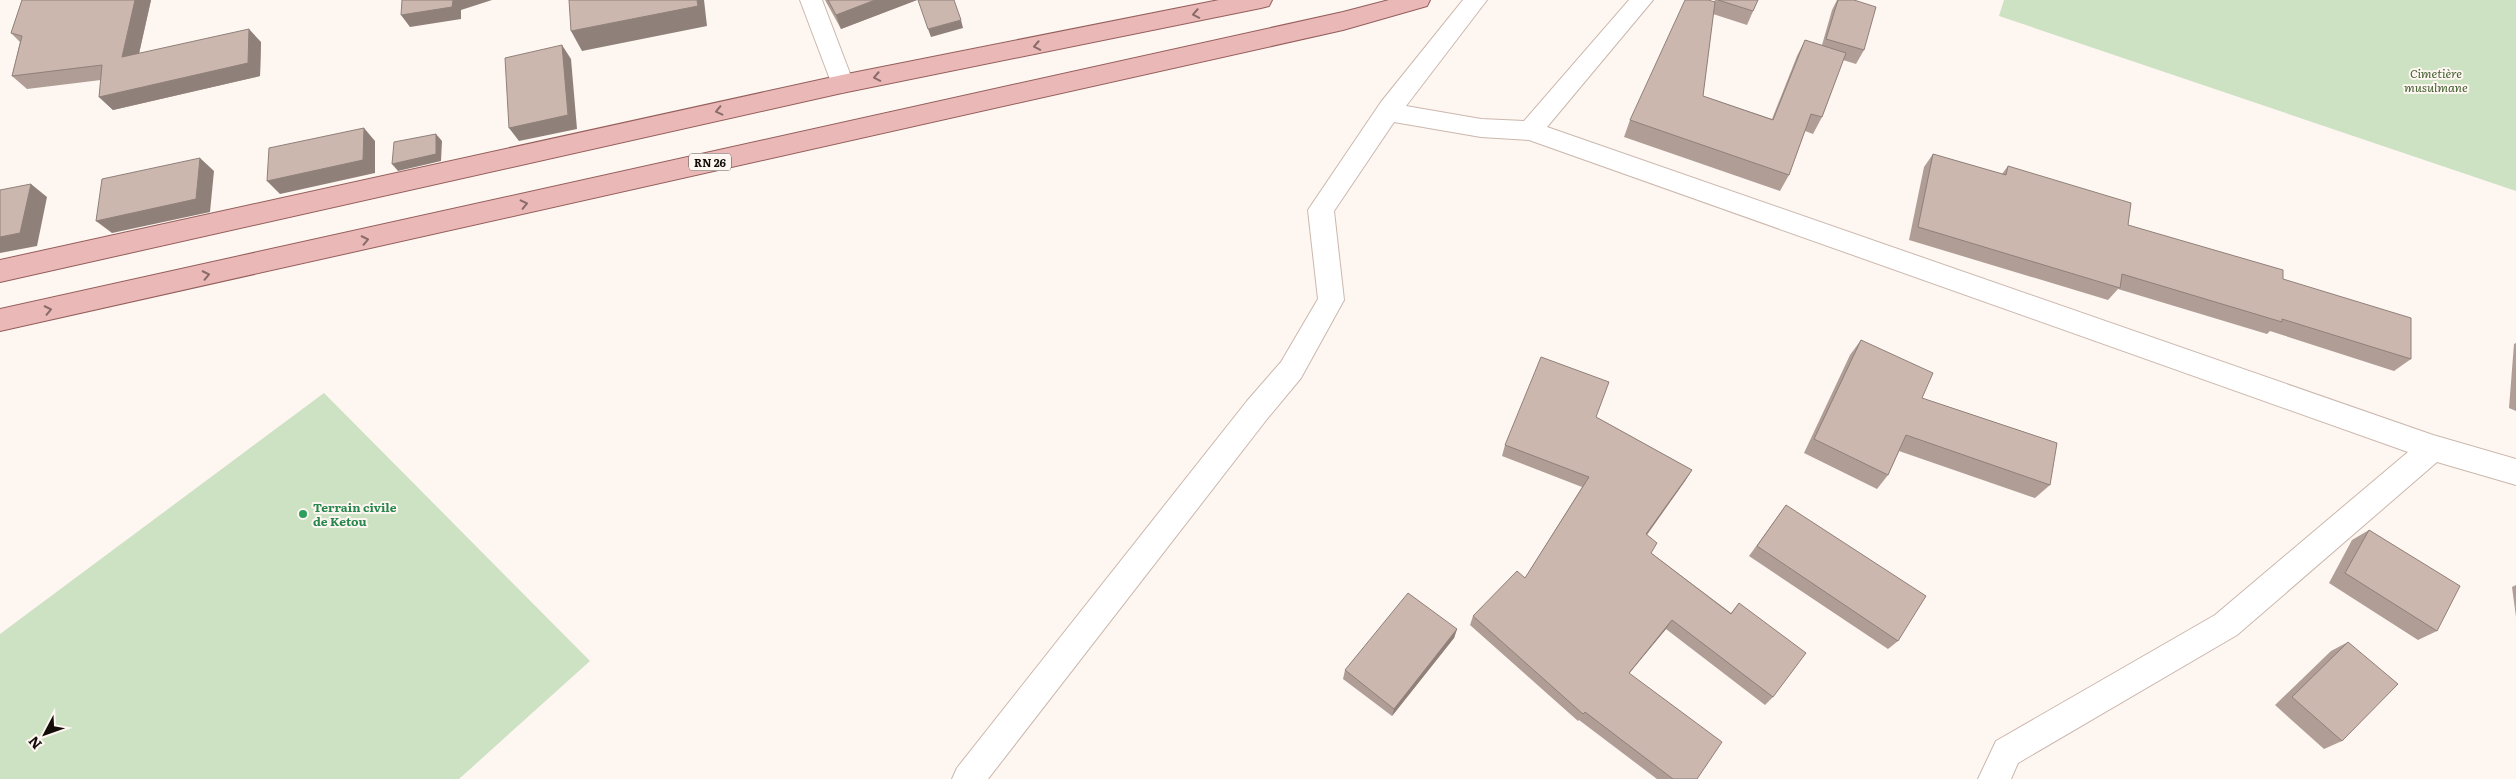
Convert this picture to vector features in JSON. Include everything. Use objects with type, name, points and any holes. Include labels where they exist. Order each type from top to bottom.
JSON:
[{"type":"main road","points":[[0,271],[842,84],[1261,0]]},
{"type":"main road","name":"RN 26","points":[[0,320],[1343,21],[1419,0]]},
{"type":"street","points":[[811,0],[842,84]]},
{"type":"street","points":[[968,779],[1251,418],[1291,370],[1332,300],[1321,210],[1390,109],[1476,0]]},
{"type":"street","points":[[1530,131],[1642,0]]},
{"type":"street","points":[[1390,109],[1401,115],[1482,128],[1530,131],[2433,448],[2516,472]]},
{"type":"street","points":[[1994,779],[2007,752],[2226,626],[2433,448]]},
{"type":"green space","name":"Cimetière musulmane","points":[[2004,0],[2516,0],[2516,191],[1999,16]]},
{"type":"green space","name":"Terrain civile de Ketou","points":[[324,393],[590,661],[459,779],[0,779],[0,634]]},
{"type":"building","points":[[22,0],[135,0],[122,57],[249,29],[248,63],[99,97],[102,65],[12,76],[22,36],[11,33]]},
{"type":"building","points":[[402,0],[453,0],[452,7],[401,15]]},
{"type":"building","points":[[569,0],[697,0],[698,6],[571,31]]},
{"type":"building","points":[[828,0],[875,0],[836,15]]},
{"type":"building","points":[[918,0],[954,0],[961,20],[928,29]]},
{"type":"building","points":[[1685,0],[1708,0],[1715,2],[1703,96],[1773,120],[1805,40],[1846,53],[1822,117],[1811,114],[1789,175],[1630,120]]},
{"type":"building","points":[[1718,0],[1758,0],[1753,11]]},
{"type":"building","points":[[1838,0],[1854,0],[1876,7],[1864,50],[1826,39]]},
{"type":"building","points":[[562,45],[568,115],[509,128],[505,58]]},
{"type":"building","points":[[364,128],[363,160],[267,181],[269,148]]},
{"type":"building","points":[[436,134],[436,154],[392,164],[394,142]]},
{"type":"building","points":[[1933,154],[2006,175],[2008,166],[2131,203],[2128,225],[2283,270],[2283,279],[2411,318],[2411,359],[2282,319],[2282,322],[2122,274],[2120,288],[1918,227]]},
{"type":"building","points":[[200,158],[196,199],[96,221],[102,179]]},
{"type":"building","points":[[31,184],[20,233],[0,237],[0,190]]},
{"type":"building","points":[[1861,340],[1933,373],[1922,398],[2057,443],[2050,485],[1906,435],[1888,475],[1814,439]]},
{"type":"building","points":[[1541,357],[1609,382],[1596,417],[1692,470],[1646,534],[1657,543],[1651,553],[1731,614],[1739,603],[1806,653],[1773,697],[1672,620],[1629,673],[1722,742],[1697,779],[1673,779],[1585,712],[1583,714],[1473,616],[1517,571],[1525,578],[1589,477],[1505,445]]},
{"type":"building","points":[[1786,505],[1926,596],[1898,641],[1757,546]]},
{"type":"building","points":[[2369,530],[2460,586],[2437,631],[2345,573]]},
{"type":"building","points":[[1408,593],[1457,629],[1394,709],[1345,670]]},
{"type":"building","points":[[2348,642],[2398,684],[2342,741],[2292,697]]},
{"type":"place","name":"Terrain civile de Ketou","points":[[303,514]]}]
